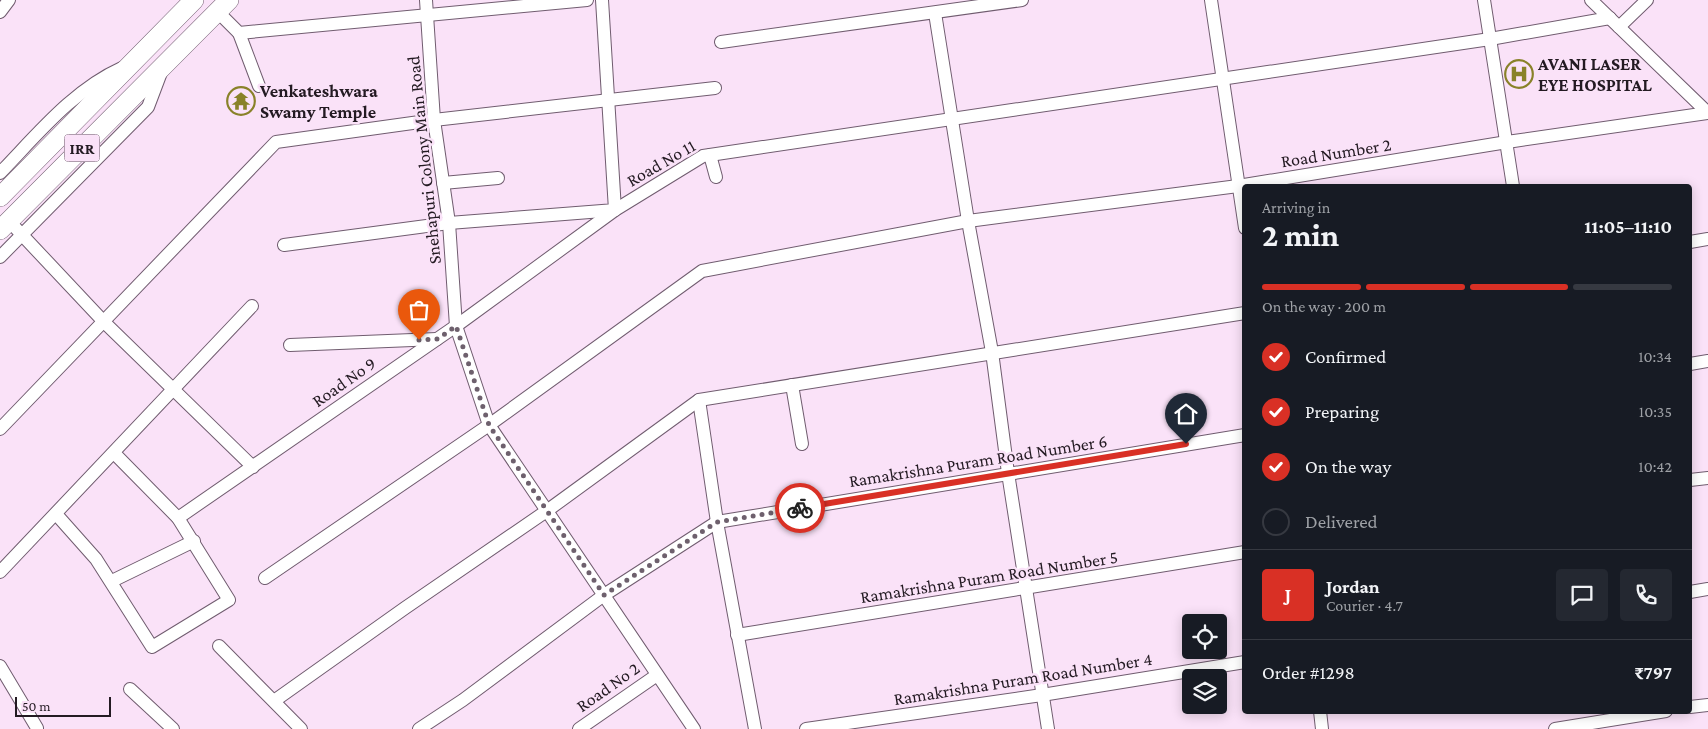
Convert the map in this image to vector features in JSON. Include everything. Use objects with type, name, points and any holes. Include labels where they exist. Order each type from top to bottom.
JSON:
[{"type":"highway","name":"IRR","points":[[2,186],[134,62],[194,0]]},
{"type":"highway","name":"IRR","points":[[10,229],[223,6]]},
{"type":"street","points":[[0,12],[9,0]]},
{"type":"street","name":"Snehapuri Colony Main Road","points":[[426,0],[434,120],[449,223],[456,326],[489,425],[694,729]]},
{"type":"street","points":[[239,33],[587,0]]},
{"type":"street","points":[[284,245],[449,223],[615,210],[602,0]]},
{"type":"street","points":[[721,42],[1022,0]]},
{"type":"street","points":[[1211,0],[1242,210]]},
{"type":"street","points":[[1484,0],[1513,184]]},
{"type":"street","points":[[1591,0],[1708,113]]},
{"type":"street","points":[[1615,23],[1647,0]]},
{"type":"street","points":[[223,6],[239,33],[259,86]]},
{"type":"street","points":[[935,13],[968,222],[992,352],[1008,473],[1048,729]]},
{"type":"street","name":"Road No 11","points":[[456,326],[615,210],[703,156],[952,117],[1490,39],[1615,23]]},
{"type":"street","points":[[0,429],[276,142],[434,120],[715,88]]},
{"type":"street","name":"Road Number 2","points":[[1250,184],[1506,142],[1708,113]]},
{"type":"street","points":[[710,155],[716,177]]},
{"type":"street","points":[[443,183],[498,178]]},
{"type":"street","name":"Road Number 2","points":[[265,578],[489,425],[702,271],[968,222],[1242,185]]},
{"type":"street","points":[[0,257],[10,229],[173,392],[253,467]]},
{"type":"street","points":[[1692,242],[1708,239]]},
{"type":"street","points":[[0,572],[173,392],[252,306]]},
{"type":"street","points":[[274,701],[548,510],[699,400],[1242,313]]},
{"type":"street","name":"Road No 9","points":[[178,518],[456,326]]},
{"type":"street","points":[[290,345],[438,339]]},
{"type":"street","points":[[1692,364],[1708,361]]},
{"type":"street","points":[[792,385],[802,444]]},
{"type":"street","points":[[699,400],[717,522],[755,729]]},
{"type":"street","name":"Ramakrishna Puram Road Number 6","points":[[717,522],[1242,435]]},
{"type":"street","points":[[56,514],[89,550],[112,581],[152,647],[229,600],[178,518],[114,453]]},
{"type":"street","points":[[1692,480],[1708,478]]},
{"type":"street","points":[[419,729],[463,700],[604,595],[717,522]]},
{"type":"street","points":[[112,581],[194,541]]},
{"type":"street","name":"Ramakrishna Puram Road Number 5","points":[[738,635],[1242,553]]},
{"type":"street","points":[[1692,592],[1708,589]]},
{"type":"street","points":[[219,646],[301,729]]},
{"type":"street","name":"Ramakrishna Puram Road Number 4","points":[[806,729],[1042,695],[1242,662]]},
{"type":"street","points":[[0,666],[37,728]]},
{"type":"street","name":"Road No 2","points":[[584,727],[656,675]]},
{"type":"street","points":[[130,690],[173,729]]},
{"type":"street","points":[[1692,707],[1708,704]]},
{"type":"street","points":[[1320,714],[1322,729]]},
{"type":"street","points":[[1554,729],[1645,714]]},
{"type":"way so far","points":[[419,340],[438,339],[456,326],[489,425],[604,595],[717,522],[800,508]]},
{"type":"place","name":"AVANI LASER EYE HOSPITAL","points":[[1519,74]]},
{"type":"place","name":"Venkateshwara Swamy Temple","points":[[241,101]]},
{"type":"route","points":[[800,508],[1186,444]]}]
